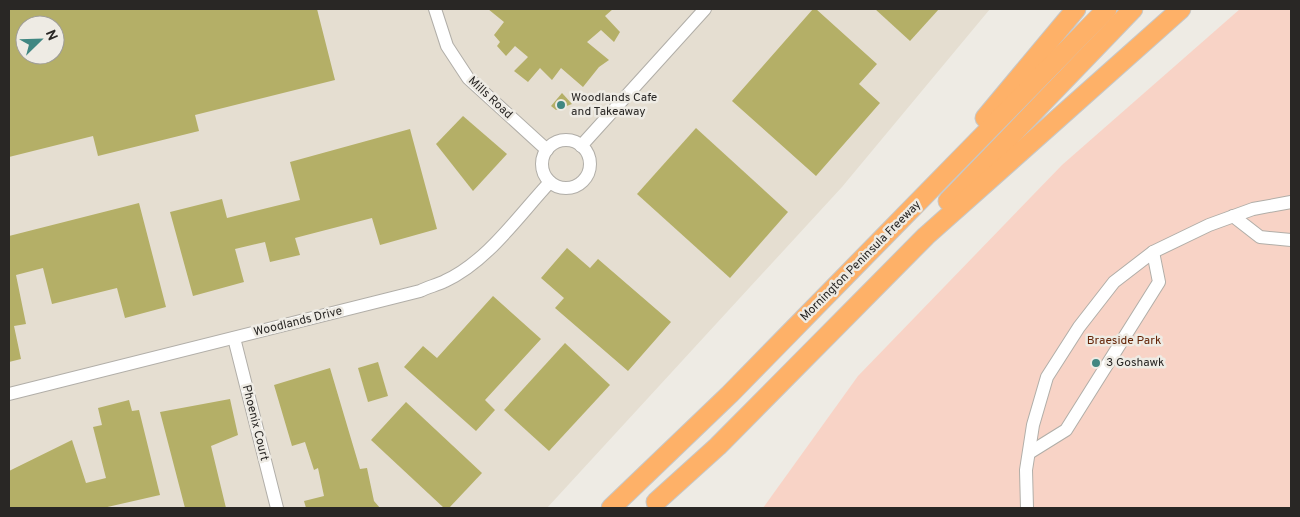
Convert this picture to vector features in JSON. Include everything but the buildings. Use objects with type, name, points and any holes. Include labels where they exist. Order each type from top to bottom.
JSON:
[{"type":"highway","points":[[898,223],[1076,9]]},
{"type":"highway","name":"Mornington Peninsula Freeway","points":[[611,508],[730,394],[1107,9]]},
{"type":"highway","name":"Mornington Peninsula Freeway","points":[[652,505],[769,389],[1133,9]]},
{"type":"highway","points":[[652,505],[718,446],[926,236],[1181,9]]},
{"type":"street","name":"Mills Road","points":[[435,9],[447,46],[468,78],[546,150]]},
{"type":"street","points":[[581,146],[705,9]]},
{"type":"street","points":[[566,140],[573,141],[581,146],[589,158],[588,174],[583,180],[571,187],[563,188],[556,186],[550,182],[542,170],[542,162],[546,150],[552,144],[566,140]]},
{"type":"street","name":"Woodlands Drive","points":[[9,394],[420,290],[446,281],[471,266],[491,248],[550,182]]},
{"type":"street","points":[[1027,508],[1025,474],[1033,425],[1047,377],[1079,327],[1114,282],[1153,252],[1209,225],[1253,208],[1291,202]]},
{"type":"street","points":[[1233,216],[1260,237],[1291,240]]},
{"type":"street","points":[[1029,452],[1066,430],[1159,282],[1153,252]]},
{"type":"street","name":"Phoenix Court","points":[[234,338],[277,508]]},
{"type":"shaded area","points":[[9,9],[990,9],[842,187],[547,508],[9,508]]},
{"type":"green space","name":"Braeside Park","points":[[1240,9],[1291,9],[1291,508],[763,508],[858,376],[1062,165]]},
{"type":"place","name":"Woodlands Cafe and Takeaway","points":[[561,105]]},
{"type":"place","name":"3 Goshawk","points":[[1096,363]]}]
